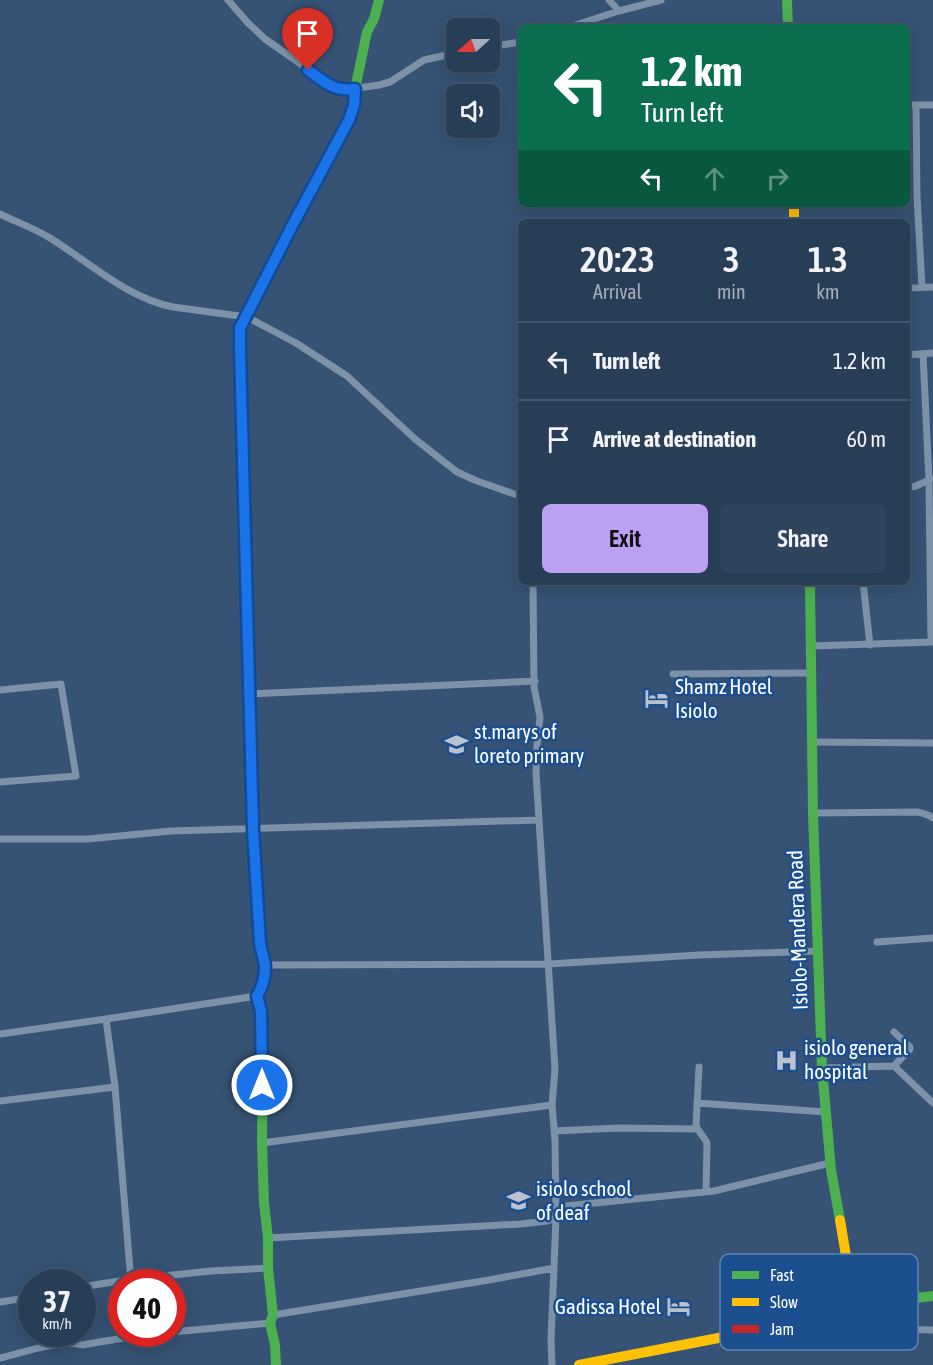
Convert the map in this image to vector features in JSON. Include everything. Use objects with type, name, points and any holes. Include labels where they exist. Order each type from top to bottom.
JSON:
[{"type":"main road","points":[[276,1365],[264,1203],[263,1040],[261,1011],[257,996],[263,984],[266,965],[261,954],[253,829],[240,328],[349,120],[354,105],[355,89],[367,32],[374,19],[379,0]]},
{"type":"main road","points":[[787,0],[788,24]]},
{"type":"main road","name":"Isiolo-Mandera Road","points":[[810,585],[813,813],[822,1068],[830,1163],[845,1254]]},
{"type":"main road","points":[[918,1298],[933,1296]]},
{"type":"main road","points":[[579,1365],[720,1338]]},
{"type":"street","points":[[228,0],[265,39],[337,89],[355,89],[390,82],[424,60],[446,55]]},
{"type":"street","points":[[609,0],[619,11]]},
{"type":"street","points":[[578,24],[661,0]]},
{"type":"street","points":[[500,45],[518,42]]},
{"type":"street","points":[[910,105],[933,105]]},
{"type":"street","points":[[916,105],[917,196],[922,287]]},
{"type":"street","points":[[0,214],[48,237],[104,275],[141,296],[162,305],[246,317],[296,343],[340,370],[420,443],[458,472],[477,482],[518,495]]},
{"type":"street","points":[[910,288],[933,287]]},
{"type":"street","points":[[910,355],[933,353]]},
{"type":"street","points":[[811,646],[932,642],[931,479],[923,354]]},
{"type":"street","points":[[910,487],[931,479]]},
{"type":"street","points":[[533,585],[535,681],[540,717],[536,755],[555,1069],[552,1105],[556,1218],[552,1365]]},
{"type":"street","points":[[863,585],[870,645]]},
{"type":"street","points":[[673,674],[812,673]]},
{"type":"street","points":[[249,694],[535,681]]},
{"type":"street","points":[[0,690],[61,684],[75,776],[0,782]]},
{"type":"street","points":[[813,742],[933,743]]},
{"type":"street","points":[[813,813],[918,812],[928,814],[933,818]]},
{"type":"street","points":[[0,839],[88,839],[171,831],[539,820]]},
{"type":"street","points":[[877,942],[933,938]]},
{"type":"street","points":[[266,965],[549,964],[818,951]]},
{"type":"street","points":[[0,1034],[257,996]]},
{"type":"street","points":[[105,1019],[115,1087],[130,1269]]},
{"type":"street","points":[[894,1032],[910,1049],[894,1066]]},
{"type":"street","points":[[822,1068],[894,1066],[933,1103]]},
{"type":"street","points":[[699,1067],[697,1129],[707,1143],[706,1192]]},
{"type":"street","points":[[0,1101],[115,1087]]},
{"type":"street","points":[[697,1103],[826,1112]]},
{"type":"street","points":[[262,1143],[552,1105]]},
{"type":"street","points":[[554,1131],[619,1128],[697,1129]]},
{"type":"street","points":[[555,1207],[714,1191],[830,1163]]},
{"type":"street","points":[[268,1238],[521,1224],[556,1218]]},
{"type":"street","points":[[186,1274],[268,1268]]},
{"type":"street","points":[[186,1330],[272,1319],[554,1268]]},
{"type":"street","points":[[0,1302],[18,1299]]},
{"type":"street","points":[[918,1330],[933,1330]]},
{"type":"street","points":[[0,1358],[58,1345],[74,1343],[82,1345],[108,1340]]},
{"type":"traffic: fast","points":[[283,244],[349,120],[354,105],[355,89],[367,32],[374,19],[379,0]]},
{"type":"traffic: fast","points":[[787,0],[788,24]]},
{"type":"traffic: fast","points":[[810,585],[813,813],[822,1068],[831,1170],[840,1220]]},
{"type":"traffic: fast","points":[[261,949],[265,971],[257,996],[261,1012],[263,1040],[264,1203],[273,1315],[270,1323],[275,1345],[276,1365]]},
{"type":"traffic: fast","points":[[918,1298],[933,1296]]},
{"type":"traffic: slow","points":[[794,207],[794,219]]},
{"type":"traffic: slow","points":[[247,604],[240,328],[283,244]]},
{"type":"traffic: slow","points":[[251,762],[261,949]]},
{"type":"traffic: slow","points":[[840,1220],[846,1254]]},
{"type":"traffic: slow","points":[[579,1365],[720,1338]]},
{"type":"traffic: jam","points":[[247,604],[251,762]]},
{"type":"place","name":"Shamz Hotel Isiolo","points":[[657,699]]},
{"type":"place","name":"st.marys of loreto primary","points":[[456,744]]},
{"type":"place","name":"isiolo general hospital","points":[[786,1060]]},
{"type":"place","name":"isiolo school of deaf","points":[[518,1201]]},
{"type":"place","name":"Gadissa Hotel","points":[[679,1307]]},
{"type":"route","points":[[262,1085],[263,1040],[261,1011],[257,996],[263,984],[266,965],[261,954],[253,829],[240,328],[349,120],[354,105],[355,89],[337,89],[308,70]]}]
